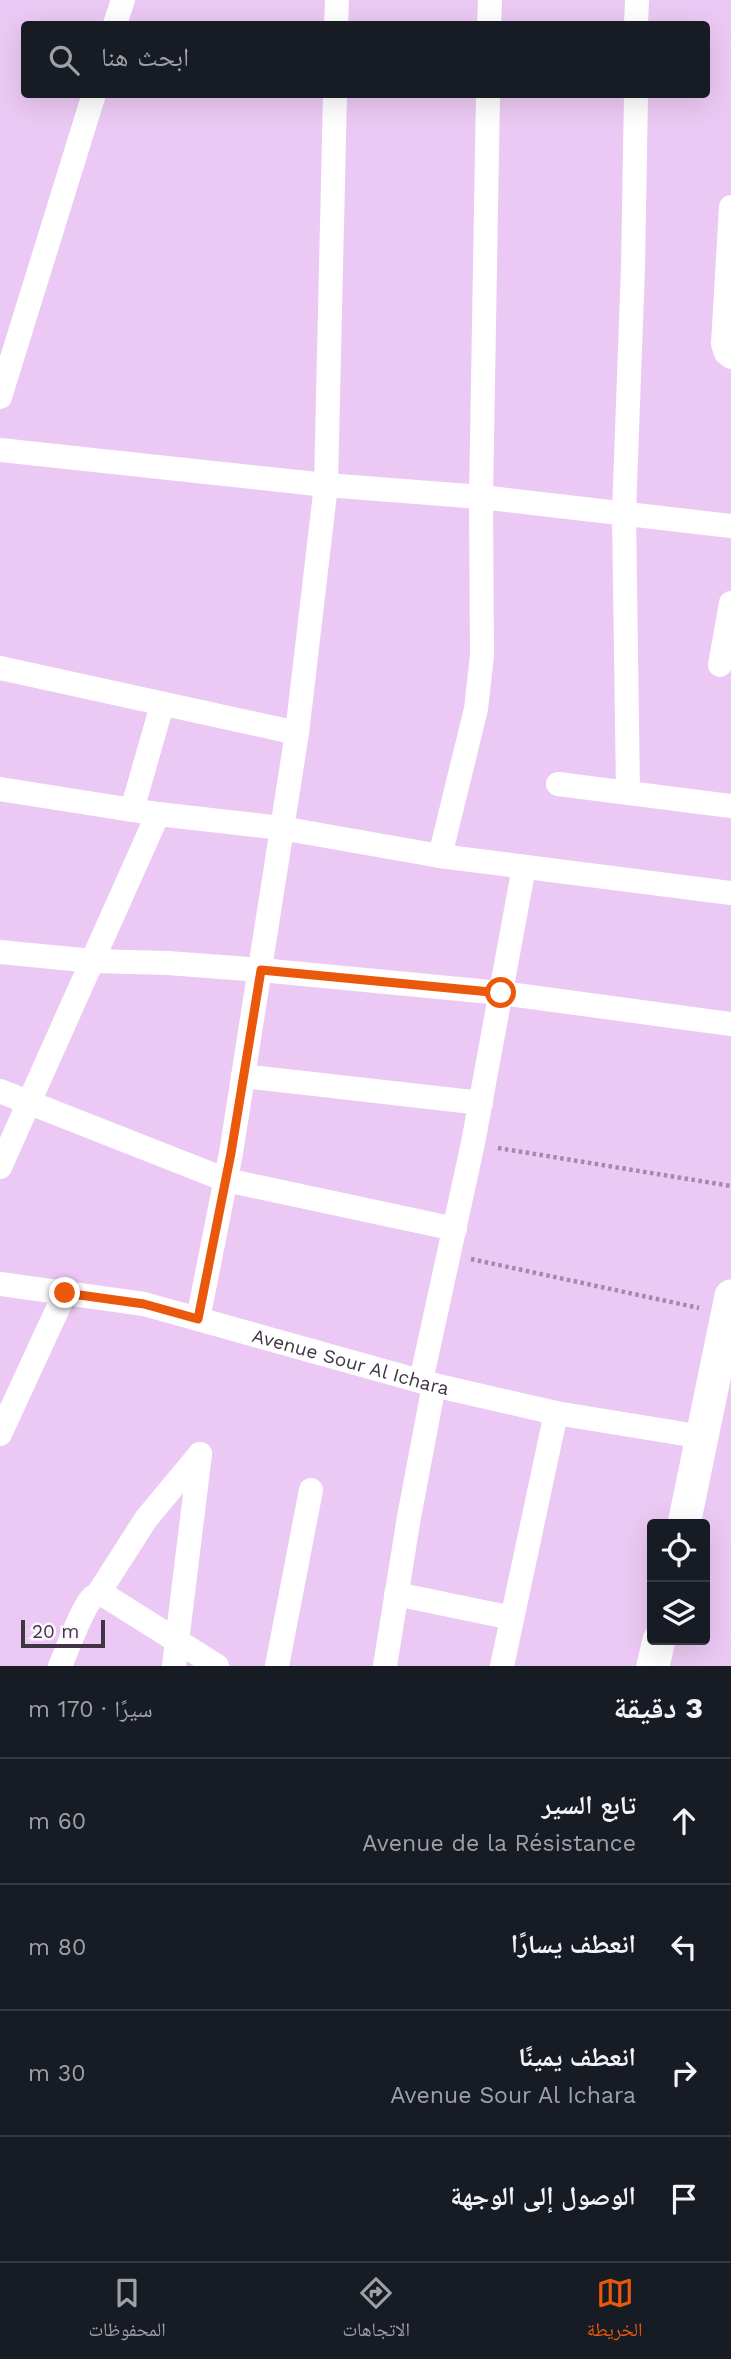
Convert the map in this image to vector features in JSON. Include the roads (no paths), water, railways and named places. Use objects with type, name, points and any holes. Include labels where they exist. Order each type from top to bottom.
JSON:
[{"type":"main road","points":[[685,1519],[729,1305]]},
{"type":"main road","points":[[653,1666],[658,1645]]},
{"type":"street","points":[[117,21],[123,0]]},
{"type":"street","points":[[336,21],[337,0]]},
{"type":"street","points":[[489,21],[490,0]]},
{"type":"street","points":[[636,21],[637,0]]},
{"type":"street","points":[[0,397],[93,98]]},
{"type":"street","points":[[198,1319],[226,1180],[261,970],[297,733],[326,485],[335,98]]},
{"type":"street","points":[[440,856],[476,709],[482,655],[481,497],[488,98]]},
{"type":"street","points":[[628,792],[624,513],[636,98]]},
{"type":"street","points":[[731,207],[723,344],[726,353],[731,357]]},
{"type":"street","points":[[0,450],[326,485],[481,497],[731,526]]},
{"type":"street","points":[[720,665],[731,603]]},
{"type":"street","points":[[0,668],[297,733]]},
{"type":"street","points":[[132,810],[162,705]]},
{"type":"street","points":[[558,784],[731,806]]},
{"type":"street","points":[[0,789],[158,814],[281,828],[440,856],[731,893]]},
{"type":"street","points":[[0,1167],[158,814]]},
{"type":"street","points":[[385,1666],[450,1254],[524,867]]},
{"type":"street","points":[[0,951],[92,961],[261,970],[501,993],[731,1024]]},
{"type":"street","points":[[243,1076],[481,1103]]},
{"type":"street","points":[[0,1091],[226,1180],[455,1229]]},
{"type":"street","name":"Avenue Sour Al Ichara","points":[[0,1284],[144,1304],[428,1383],[556,1413],[703,1437]]},
{"type":"street","points":[[0,1434],[65,1293]]},
{"type":"street","points":[[502,1666],[556,1413]]},
{"type":"street","points":[[60,1666],[92,1598],[98,1594],[146,1519],[200,1454],[175,1654]]},
{"type":"street","points":[[277,1666],[311,1490]]},
{"type":"street","points":[[98,1594],[104,1595],[175,1654],[217,1666]]},
{"type":"street","points":[[396,1594],[512,1618]]}]
